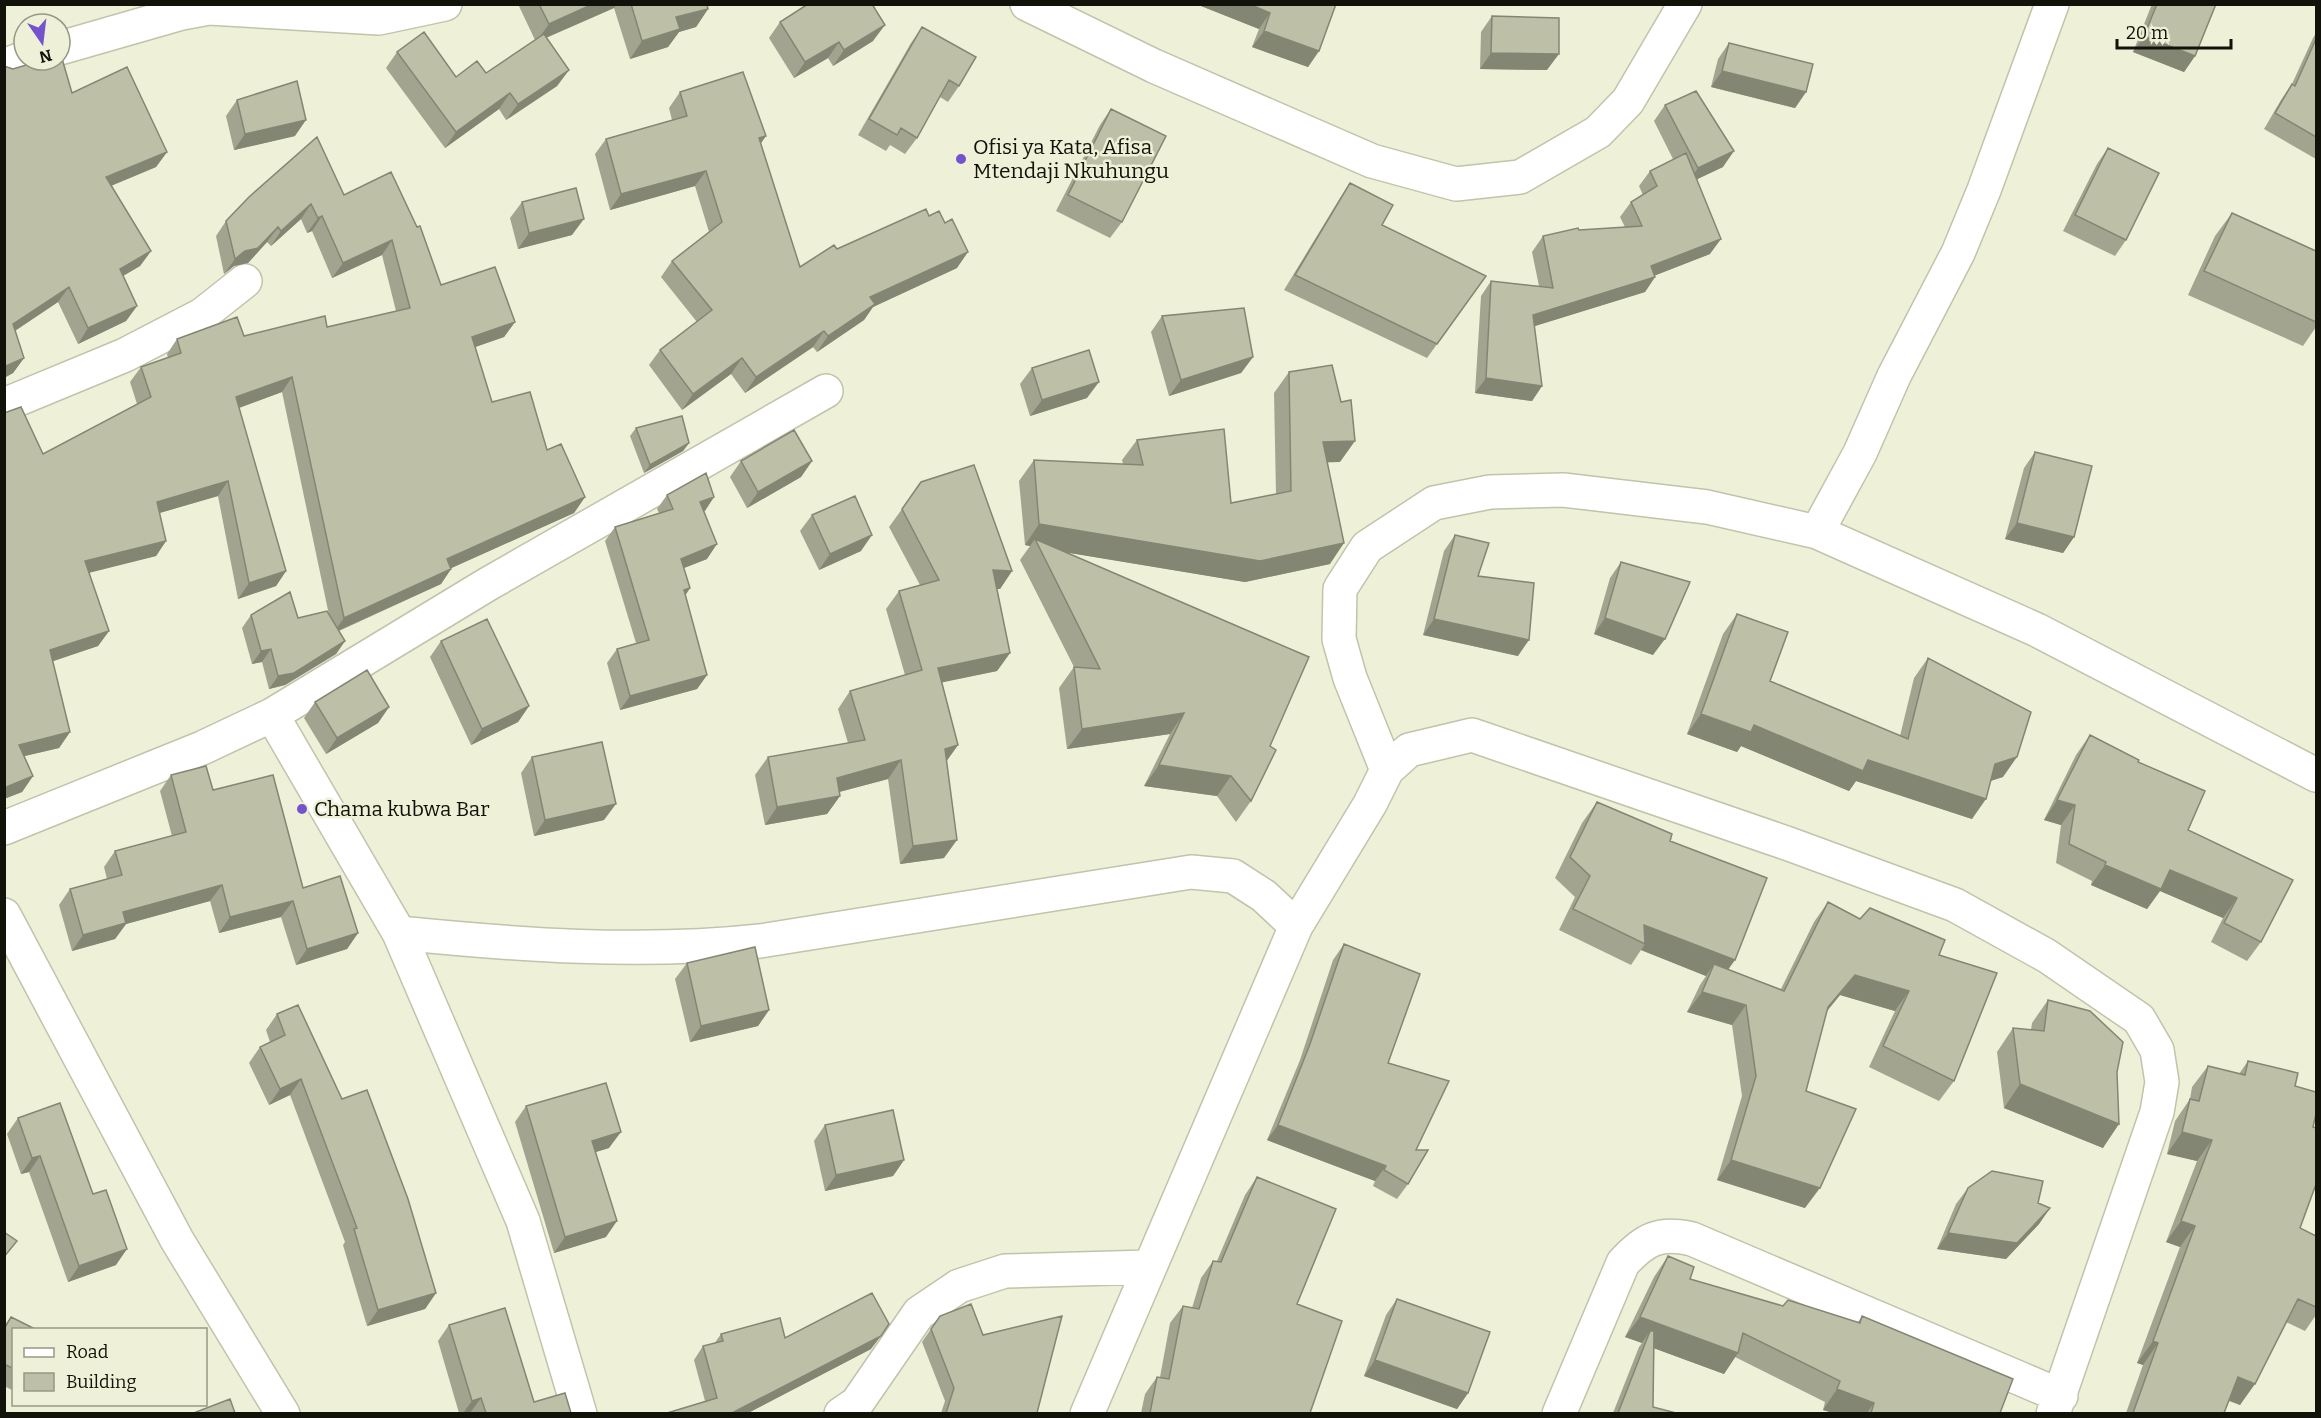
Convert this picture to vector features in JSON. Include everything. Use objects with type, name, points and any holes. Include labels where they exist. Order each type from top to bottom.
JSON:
[{"type":"street","points":[[72,45],[182,13],[209,8],[379,18],[445,4]]},
{"type":"street","points":[[1028,4],[1154,66],[1372,161],[1456,184],[1520,177],[1598,132],[1628,101],[1685,4]]},
{"type":"street","points":[[1817,532],[1860,453],[1894,376],[1958,253],[1984,190],[2052,4]]},
{"type":"street","points":[[4,405],[125,355],[202,315],[245,281]]},
{"type":"street","points":[[4,828],[201,748],[272,715],[488,584],[826,391]]},
{"type":"street","points":[[1387,770],[1350,678],[1339,639],[1340,589],[1367,547],[1434,503],[1490,492],[1563,490],[1707,507],[1817,532],[2037,630],[2316,775]]},
{"type":"street","points":[[272,715],[399,933],[523,1221],[580,1413]]},
{"type":"street","points":[[1088,1413],[1148,1268],[1296,927],[1387,770],[1410,750],[1472,735],[1789,844],[1954,905],[2047,956],[2139,1019],[2157,1050],[2162,1082],[2157,1112],[2057,1405],[1692,1239],[1661,1236],[1640,1245],[1623,1263],[1559,1413]]},
{"type":"street","points":[[399,933],[565,945],[700,947],[760,941],[1191,872],[1233,876],[1264,896],[1296,927]]},
{"type":"street","points":[[4,915],[177,1240],[283,1413]]},
{"type":"street","points":[[841,1413],[857,1403],[919,1313],[959,1286],[1005,1271],[1148,1268]]},
{"type":"building","points":[[539,4],[593,4],[549,24]]},
{"type":"building","points":[[631,4],[707,4],[708,9],[676,17],[680,29],[642,41]]},
{"type":"building","points":[[808,4],[872,4],[885,25],[844,50],[839,42],[805,62],[780,22]]},
{"type":"building","points":[[1249,4],[1336,4],[1319,51],[1264,31],[1270,13]]},
{"type":"building","points":[[2157,4],[2216,4],[2195,56],[2144,36]]},
{"type":"building","points":[[1492,16],[1559,18],[1559,54],[1491,53]]},
{"type":"building","points":[[922,27],[976,57],[959,86],[949,80],[917,138],[901,128],[897,135],[869,119]]},
{"type":"building","points":[[424,32],[456,77],[477,61],[486,73],[544,34],[569,70],[518,104],[510,93],[456,132],[397,52]]},
{"type":"building","points":[[2316,39],[2316,137],[2275,113],[2292,84],[2295,86]]},
{"type":"building","points":[[1729,43],[1813,64],[1806,92],[1722,71]]},
{"type":"building","points":[[4,66],[12,69],[12,72],[66,72],[72,93],[127,67],[167,152],[106,177],[151,251],[120,269],[137,306],[88,328],[69,287],[13,324],[24,358],[4,367]]},
{"type":"building","points":[[743,72],[766,136],[759,138],[800,267],[834,245],[837,249],[926,209],[929,216],[939,211],[945,223],[952,219],[968,252],[870,297],[875,304],[828,336],[824,331],[756,377],[742,358],[693,394],[660,350],[712,310],[672,261],[722,222],[706,171],[621,194],[606,139],[687,116],[680,92]]},
{"type":"building","points":[[297,81],[306,120],[245,134],[237,100]]},
{"type":"building","points":[[1696,91],[1734,151],[1698,168],[1665,105]]},
{"type":"building","points":[[1111,109],[1166,136],[1122,222],[1068,195]]},
{"type":"building","points":[[317,137],[344,195],[391,172],[417,227],[420,226],[441,285],[495,267],[515,322],[472,337],[492,402],[530,392],[547,450],[561,444],[585,497],[447,559],[451,569],[344,618],[292,377],[236,397],[286,571],[249,583],[228,481],[157,502],[166,541],[85,561],[109,631],[50,650],[70,732],[19,745],[33,776],[4,788],[4,413],[21,407],[43,454],[151,397],[141,367],[181,353],[177,339],[237,317],[244,336],[325,316],[327,327],[410,308],[392,240],[343,263],[322,216],[318,218],[311,204],[281,231],[278,227],[258,248],[245,251],[235,259],[226,221],[249,197]]},
{"type":"building","points":[[2108,148],[2159,173],[2126,240],[2075,215]]},
{"type":"building","points":[[1686,153],[1721,239],[1651,266],[1655,277],[1533,315],[1542,386],[1486,378],[1491,281],[1553,288],[1543,236],[1578,228],[1579,230],[1642,226],[1631,202],[1657,186],[1650,171]]},
{"type":"building","points":[[1350,183],[1393,205],[1382,225],[1486,276],[1437,344],[1295,275]]},
{"type":"building","points":[[576,188],[584,219],[529,233],[522,202]]},
{"type":"building","points":[[2232,213],[2316,251],[2316,322],[2204,271]]},
{"type":"building","points":[[1244,308],[1253,357],[1181,380],[1162,316]]},
{"type":"building","points":[[1089,350],[1099,382],[1042,400],[1032,368]]},
{"type":"building","points":[[1332,365],[1341,402],[1351,400],[1355,441],[1323,442],[1344,543],[1260,561],[1039,524],[1034,460],[1143,465],[1137,440],[1224,429],[1231,503],[1291,491],[1289,372]]},
{"type":"building","points":[[682,416],[689,443],[650,465],[636,428]]},
{"type":"building","points":[[794,430],[812,461],[758,492],[741,461]]},
{"type":"building","points":[[2035,452],[2092,466],[2074,537],[2017,523]]},
{"type":"building","points":[[974,465],[1012,571],[993,570],[1010,653],[938,668],[958,745],[945,749],[957,840],[913,846],[901,760],[837,778],[840,796],[777,807],[768,757],[865,740],[850,691],[922,670],[899,591],[939,580],[902,509],[921,482]]},
{"type":"building","points":[[706,473],[714,497],[700,502],[717,544],[681,559],[690,588],[684,590],[707,675],[630,696],[617,649],[649,640],[615,527],[673,509],[667,495]]},
{"type":"building","points":[[855,496],[872,535],[830,554],[812,515]]},
{"type":"building","points":[[1455,535],[1489,543],[1478,576],[1534,583],[1529,640],[1434,619]]},
{"type":"building","points":[[1035,539],[1309,657],[1270,746],[1276,750],[1251,801],[1231,776],[1159,765],[1184,713],[1082,729],[1074,667],[1100,669]]},
{"type":"building","points":[[1621,562],[1690,582],[1665,639],[1605,618]]},
{"type":"building","points":[[290,592],[298,618],[327,611],[345,641],[294,673],[278,676],[271,649],[261,651],[251,615]]},
{"type":"building","points":[[1737,614],[1788,632],[1770,681],[1908,739],[1928,658],[2031,712],[2017,757],[1995,764],[1986,799],[1868,760],[1863,771],[1754,725],[1751,732],[1701,714]]},
{"type":"building","points":[[487,619],[529,706],[482,729],[441,641]]},
{"type":"building","points":[[367,670],[389,707],[337,738],[315,702]]},
{"type":"building","points":[[2090,735],[2139,760],[2138,762],[2205,791],[2188,830],[2293,880],[2261,942],[2224,923],[2237,898],[2170,870],[2161,889],[2105,865],[2106,862],[2069,844],[2075,805],[2057,800]]},
{"type":"building","points":[[602,742],[616,804],[545,820],[532,757]]},
{"type":"building","points":[[206,766],[213,790],[273,775],[303,888],[340,876],[358,933],[307,949],[293,901],[230,917],[222,885],[123,912],[126,923],[83,935],[70,889],[122,875],[115,851],[186,832],[171,775]]},
{"type":"building","points":[[1597,802],[1672,834],[1670,841],[1767,878],[1735,960],[1644,925],[1645,944],[1573,909],[1590,876],[1570,857]]},
{"type":"building","points":[[1828,902],[1860,919],[1870,908],[1945,940],[1939,955],[1997,973],[1954,1081],[1883,1046],[1909,991],[1855,975],[1828,1007],[1806,1091],[1856,1109],[1820,1188],[1731,1160],[1756,1076],[1746,1005],[1702,992],[1714,964],[1784,991]]},
{"type":"building","points":[[1344,944],[1420,974],[1388,1063],[1449,1081],[1416,1150],[1428,1150],[1408,1184],[1384,1170],[1386,1166],[1278,1125],[1310,1044]]},
{"type":"building","points":[[755,947],[769,1010],[701,1026],[687,963]]},
{"type":"building","points":[[2048,1000],[2090,1011],[2123,1042],[2117,1072],[2119,1124],[2020,1084],[2013,1028],[2044,1031]]},
{"type":"building","points":[[298,1005],[342,1099],[367,1090],[408,1199],[436,1293],[378,1310],[354,1229],[357,1228],[301,1079],[280,1089],[260,1047],[285,1035],[277,1014]]},
{"type":"building","points":[[2248,1061],[2298,1073],[2295,1086],[2316,1092],[2316,1114],[2313,1127],[2316,1128],[2316,1184],[2300,1228],[2316,1236],[2316,1307],[2298,1299],[2255,1384],[2238,1377],[2224,1413],[2133,1413],[2158,1343],[2153,1341],[2195,1226],[2181,1221],[2212,1140],[2182,1132],[2190,1099],[2199,1101],[2208,1066],[2245,1075]]},
{"type":"building","points":[[606,1083],[621,1132],[592,1141],[617,1221],[565,1237],[526,1106]]},
{"type":"building","points":[[60,1103],[93,1194],[106,1190],[127,1249],[79,1266],[40,1156],[32,1158],[18,1118]]},
{"type":"building","points":[[893,1110],[904,1160],[836,1175],[825,1125]]},
{"type":"building","points":[[1992,1171],[2043,1181],[2038,1203],[2050,1208],[2017,1243],[1948,1233],[1968,1188]]},
{"type":"building","points":[[1257,1177],[1336,1209],[1297,1304],[1342,1321],[1310,1413],[1150,1413],[1157,1377],[1169,1379],[1183,1306],[1199,1309],[1213,1261],[1221,1262]]},
{"type":"building","points":[[4,1232],[17,1241],[4,1257]]},
{"type":"building","points":[[1668,1256],[1694,1267],[1690,1279],[1783,1306],[1788,1300],[1860,1323],[1862,1316],[2013,1379],[2000,1413],[1871,1413],[1874,1403],[1837,1389],[1840,1381],[1743,1333],[1738,1353],[1640,1317]]},
{"type":"building","points":[[872,1293],[889,1324],[881,1336],[732,1413],[667,1413],[717,1398],[703,1346],[723,1341],[721,1334],[780,1318],[785,1338]]},
{"type":"building","points":[[1397,1299],[1490,1332],[1468,1393],[1375,1360]]},
{"type":"building","points":[[971,1304],[983,1335],[1062,1316],[1037,1413],[946,1413],[954,1388],[931,1329],[940,1316]]},
{"type":"building","points":[[505,1308],[534,1402],[565,1393],[571,1413],[486,1413],[481,1398],[472,1401],[449,1325]]},
{"type":"building","points":[[11,1317],[33,1328],[12,1328],[12,1368],[4,1364],[4,1329]]},
{"type":"building","points":[[1650,1331],[1654,1331],[1653,1407],[1676,1413],[1618,1413]]},
{"type":"building","points":[[230,1399],[235,1413],[196,1412]]},
{"type":"place","name":"Ofisi ya Kata, Afisa Mtendaji Nkuhungu","points":[[961,159]]},
{"type":"place","name":"Chama kubwa Bar","points":[[302,809]]}]
